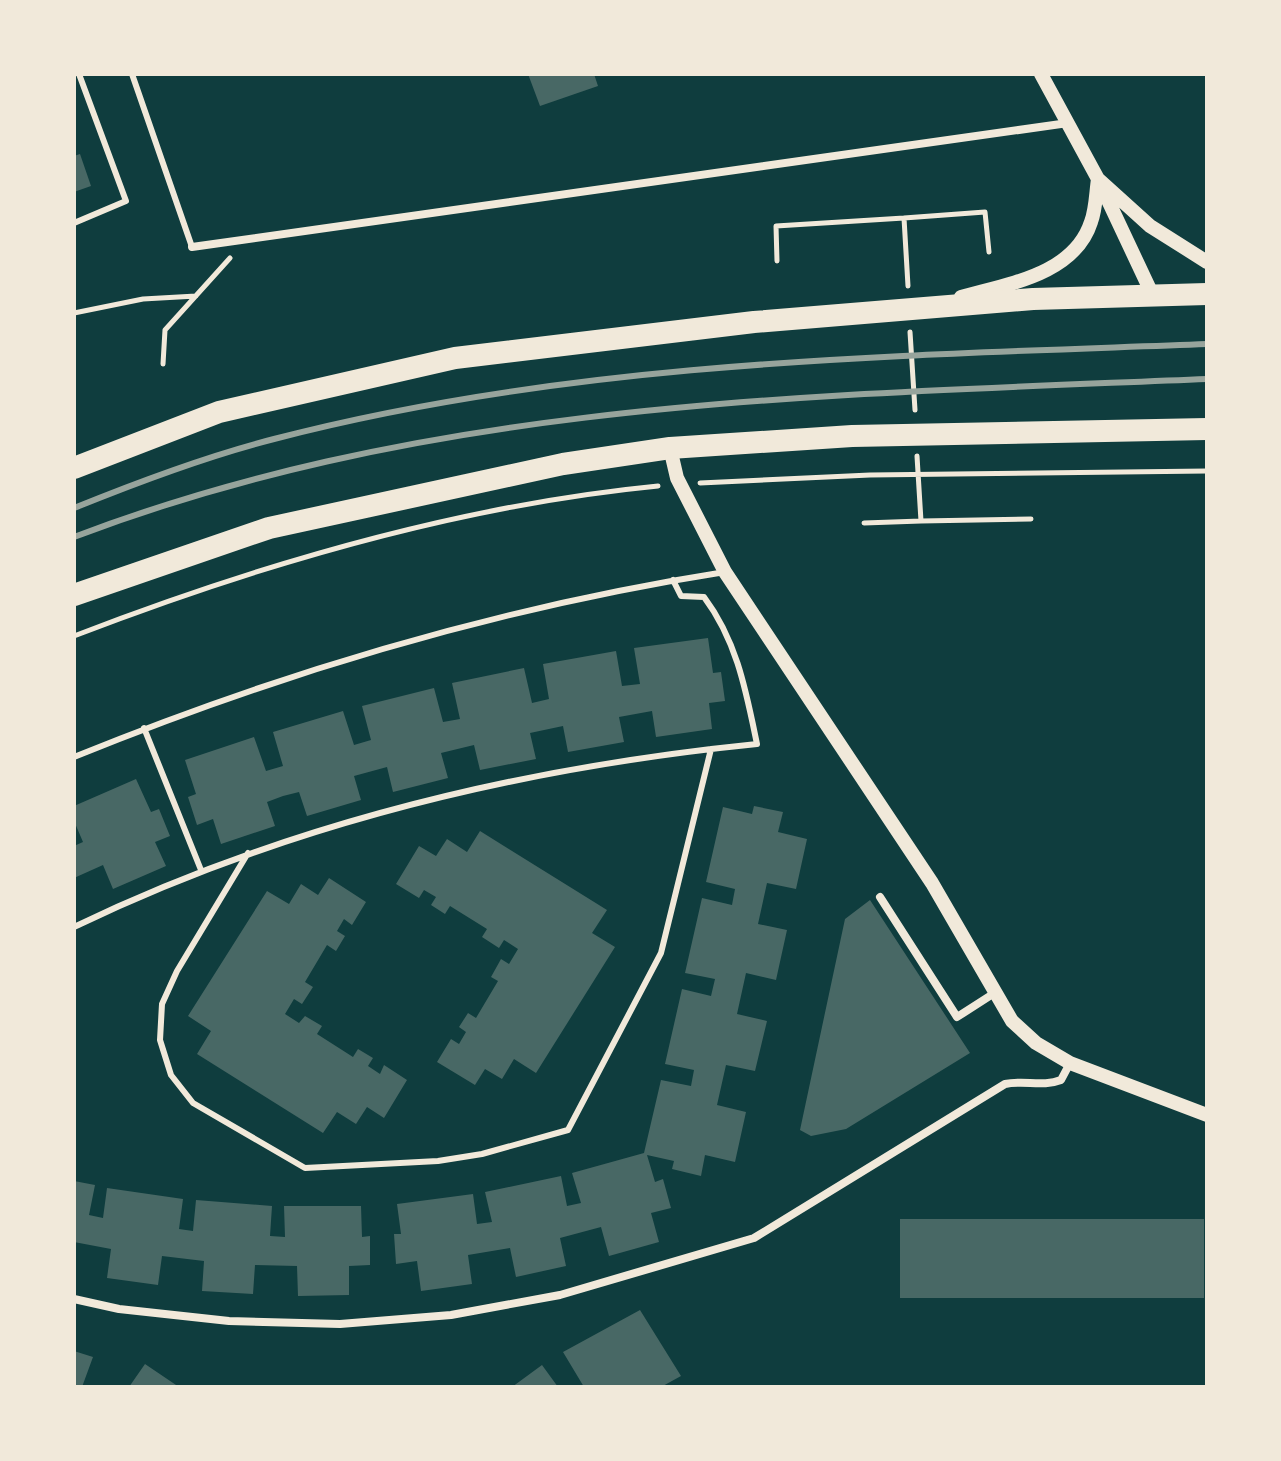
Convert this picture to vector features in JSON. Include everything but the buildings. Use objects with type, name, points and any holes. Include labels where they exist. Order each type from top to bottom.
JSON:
[{"type":"highway","points":[[74,468],[219,412],[455,358],[915,303],[1207,294]]},
{"type":"highway","points":[[74,595],[269,528],[468,482],[670,448],[852,436],[1207,429]]},
{"type":"street","points":[[1041,74],[1098,179],[1153,296]]},
{"type":"street","points":[[192,247],[1068,123]]},
{"type":"street","points":[[1098,179],[1150,226],[1207,262]]},
{"type":"street","points":[[915,303],[1049,270],[1076,249],[1091,223],[1098,179]]},
{"type":"street","points":[[670,448],[680,484],[725,572],[907,844],[1012,1021],[1036,1043],[1070,1063],[1207,1115]]},
{"type":"street","points":[[880,897],[957,1017],[996,992]]},
{"type":"street","points":[[74,1299],[119,1309],[229,1321],[340,1324],[451,1315],[560,1295],[754,1238],[1005,1084],[1020,1081],[1050,1084],[1061,1080],[1070,1063]]},
{"type":"lane","points":[[74,223],[126,201],[79,74]]},
{"type":"lane","points":[[132,74],[192,247]]},
{"type":"lane","points":[[74,757],[144,728],[274,682],[405,642],[538,608],[725,572]]},
{"type":"lane","points":[[74,927],[201,870],[355,819],[473,788],[593,765],[757,744],[744,679],[716,613],[704,597],[681,596],[673,580]]},
{"type":"lane","points":[[144,728],[201,870]]},
{"type":"lane","points":[[248,853],[177,971],[162,1004],[160,1040],[171,1075],[193,1103],[305,1168],[394,1166],[482,1154],[568,1130],[661,953],[711,749]]},
{"type":"path","points":[[777,261],[776,226],[985,212],[989,252]]},
{"type":"path","points":[[904,218],[915,303]]},
{"type":"path","points":[[163,364],[165,330],[247,239]]},
{"type":"path","points":[[74,313],[143,299],[197,296]]},
{"type":"path","points":[[910,329],[916,425]]},
{"type":"path","points":[[917,441],[921,521]]},
{"type":"path","points":[[74,636],[158,604],[472,516],[680,484],[870,475],[1207,471]]},
{"type":"path","points":[[864,523],[1031,519]]},
{"type":"railway","points":[[74,508],[173,470],[274,439],[388,413],[504,393],[620,377],[738,366],[1207,344]]},
{"type":"railway","points":[[74,537],[211,491],[350,456],[491,431],[633,412],[776,400],[1207,379]]}]
